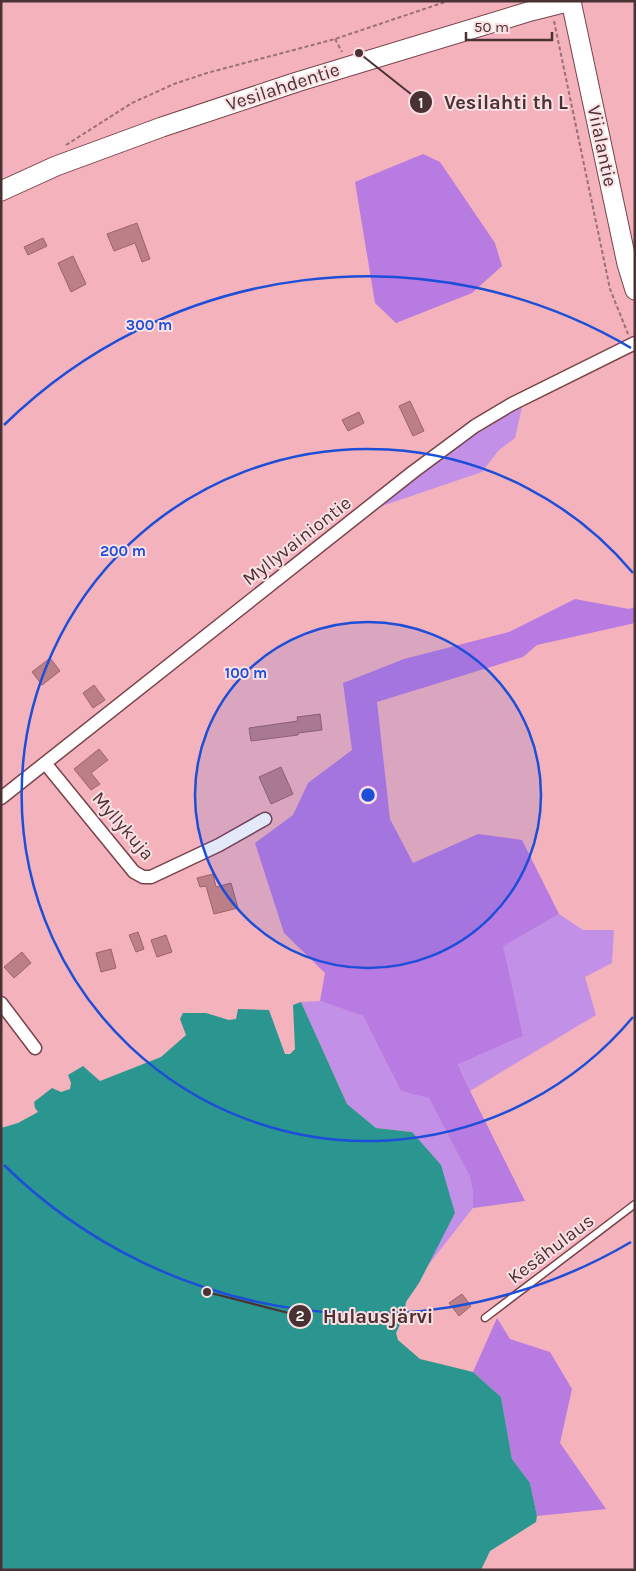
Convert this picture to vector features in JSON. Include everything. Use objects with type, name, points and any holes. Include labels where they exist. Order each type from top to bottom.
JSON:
[{"type":"main road","name":"Vesilahdentie","points":[[1,191],[56,166],[162,127],[530,8],[551,6],[571,1]]},
{"type":"main road","name":"Viialantie","points":[[571,1],[627,264],[635,290]]},
{"type":"street","name":"Myllyvainiontie","points":[[1,798],[413,472],[475,426],[544,387],[633,343]]},
{"type":"street","name":"Myllykuja","points":[[45,763],[134,872],[143,878],[151,877],[219,845],[265,818]]},
{"type":"street","points":[[1,1003],[35,1048]]},
{"type":"lane","name":"Kesähulaus","points":[[486,1318],[635,1204]]},
{"type":"path","points":[[61,149],[132,103],[174,84],[207,73],[335,39],[448,1]]},
{"type":"path","points":[[551,6],[610,289],[633,343]]},
{"type":"path","points":[[335,39],[344,54]]},
{"type":"shaded area","points":[[423,154],[440,162],[495,243],[502,266],[472,293],[396,323],[375,303],[355,182]]},
{"type":"shaded area","points":[[522,407],[515,438],[499,450],[482,472],[382,506],[449,452]]},
{"type":"shaded area","points":[[575,599],[629,609],[635,607],[635,623],[537,645],[523,657],[377,702],[390,819],[413,863],[478,834],[522,840],[559,914],[503,946],[523,1036],[458,1064],[525,1201],[473,1208],[473,1192],[470,1177],[429,1098],[401,1091],[363,1016],[320,1001],[325,973],[284,933],[255,843],[293,815],[308,783],[352,750],[343,683],[404,659],[509,632]]},
{"type":"shaded area","points":[[559,914],[583,930],[614,930],[612,963],[585,977],[596,1015],[470,1091],[458,1063],[523,1036],[502,945]]},
{"type":"shaded area","points":[[320,1001],[363,1016],[401,1091],[429,1097],[470,1177],[473,1192],[473,1208],[426,1268],[455,1213],[412,1132],[376,1128],[347,1104],[301,1002]]},
{"type":"shaded area","points":[[497,1318],[510,1339],[550,1352],[572,1389],[560,1443],[606,1509],[537,1516],[530,1483],[512,1459],[501,1397],[473,1372]]},
{"type":"water","points":[[301,1002],[347,1104],[376,1128],[412,1132],[441,1165],[455,1213],[419,1283],[406,1302],[404,1316],[396,1333],[398,1340],[420,1359],[473,1372],[501,1397],[512,1459],[530,1483],[537,1516],[536,1522],[490,1551],[481,1570],[1,1570],[1,1128],[18,1123],[38,1112],[34,1102],[52,1088],[61,1092],[70,1089],[71,1083],[68,1075],[83,1066],[100,1081],[161,1057],[186,1035],[180,1019],[183,1013],[206,1013],[229,1020],[236,1019],[238,1009],[269,1010],[285,1054],[290,1054],[295,1049],[293,1005]]},
{"type":"building","points":[[137,223],[150,259],[142,262],[135,243],[114,251],[107,234]]},
{"type":"building","points":[[43,238],[47,246],[28,255],[24,247]]},
{"type":"building","points":[[73,256],[86,284],[71,292],[58,263]]},
{"type":"building","points":[[410,401],[424,431],[413,436],[399,406]]},
{"type":"building","points":[[359,412],[364,423],[348,431],[342,420]]},
{"type":"building","points":[[50,658],[60,671],[42,685],[32,672]]},
{"type":"building","points":[[94,685],[105,700],[93,708],[83,693]]},
{"type":"building","points":[[320,714],[322,730],[251,741],[249,728],[298,721],[297,717]]},
{"type":"building","points":[[99,749],[108,760],[91,773],[100,784],[91,790],[74,769]]},
{"type":"building","points":[[281,767],[293,794],[271,804],[259,777]]},
{"type":"building","points":[[213,874],[216,887],[231,883],[238,908],[214,914],[206,886],[200,887],[197,878]]},
{"type":"building","points":[[138,932],[144,949],[136,952],[129,935]]},
{"type":"building","points":[[166,935],[172,952],[157,957],[151,940]]},
{"type":"building","points":[[111,949],[116,968],[101,972],[96,953]]},
{"type":"building","points":[[22,952],[31,963],[14,978],[4,967]]},
{"type":"building","points":[[462,1294],[471,1306],[459,1316],[449,1303]]},
{"type":"place","name":"Vesilahti th L","points":[[359,53]]},
{"type":"place","name":"Hulausjärvi","points":[[207,1292]]}]
